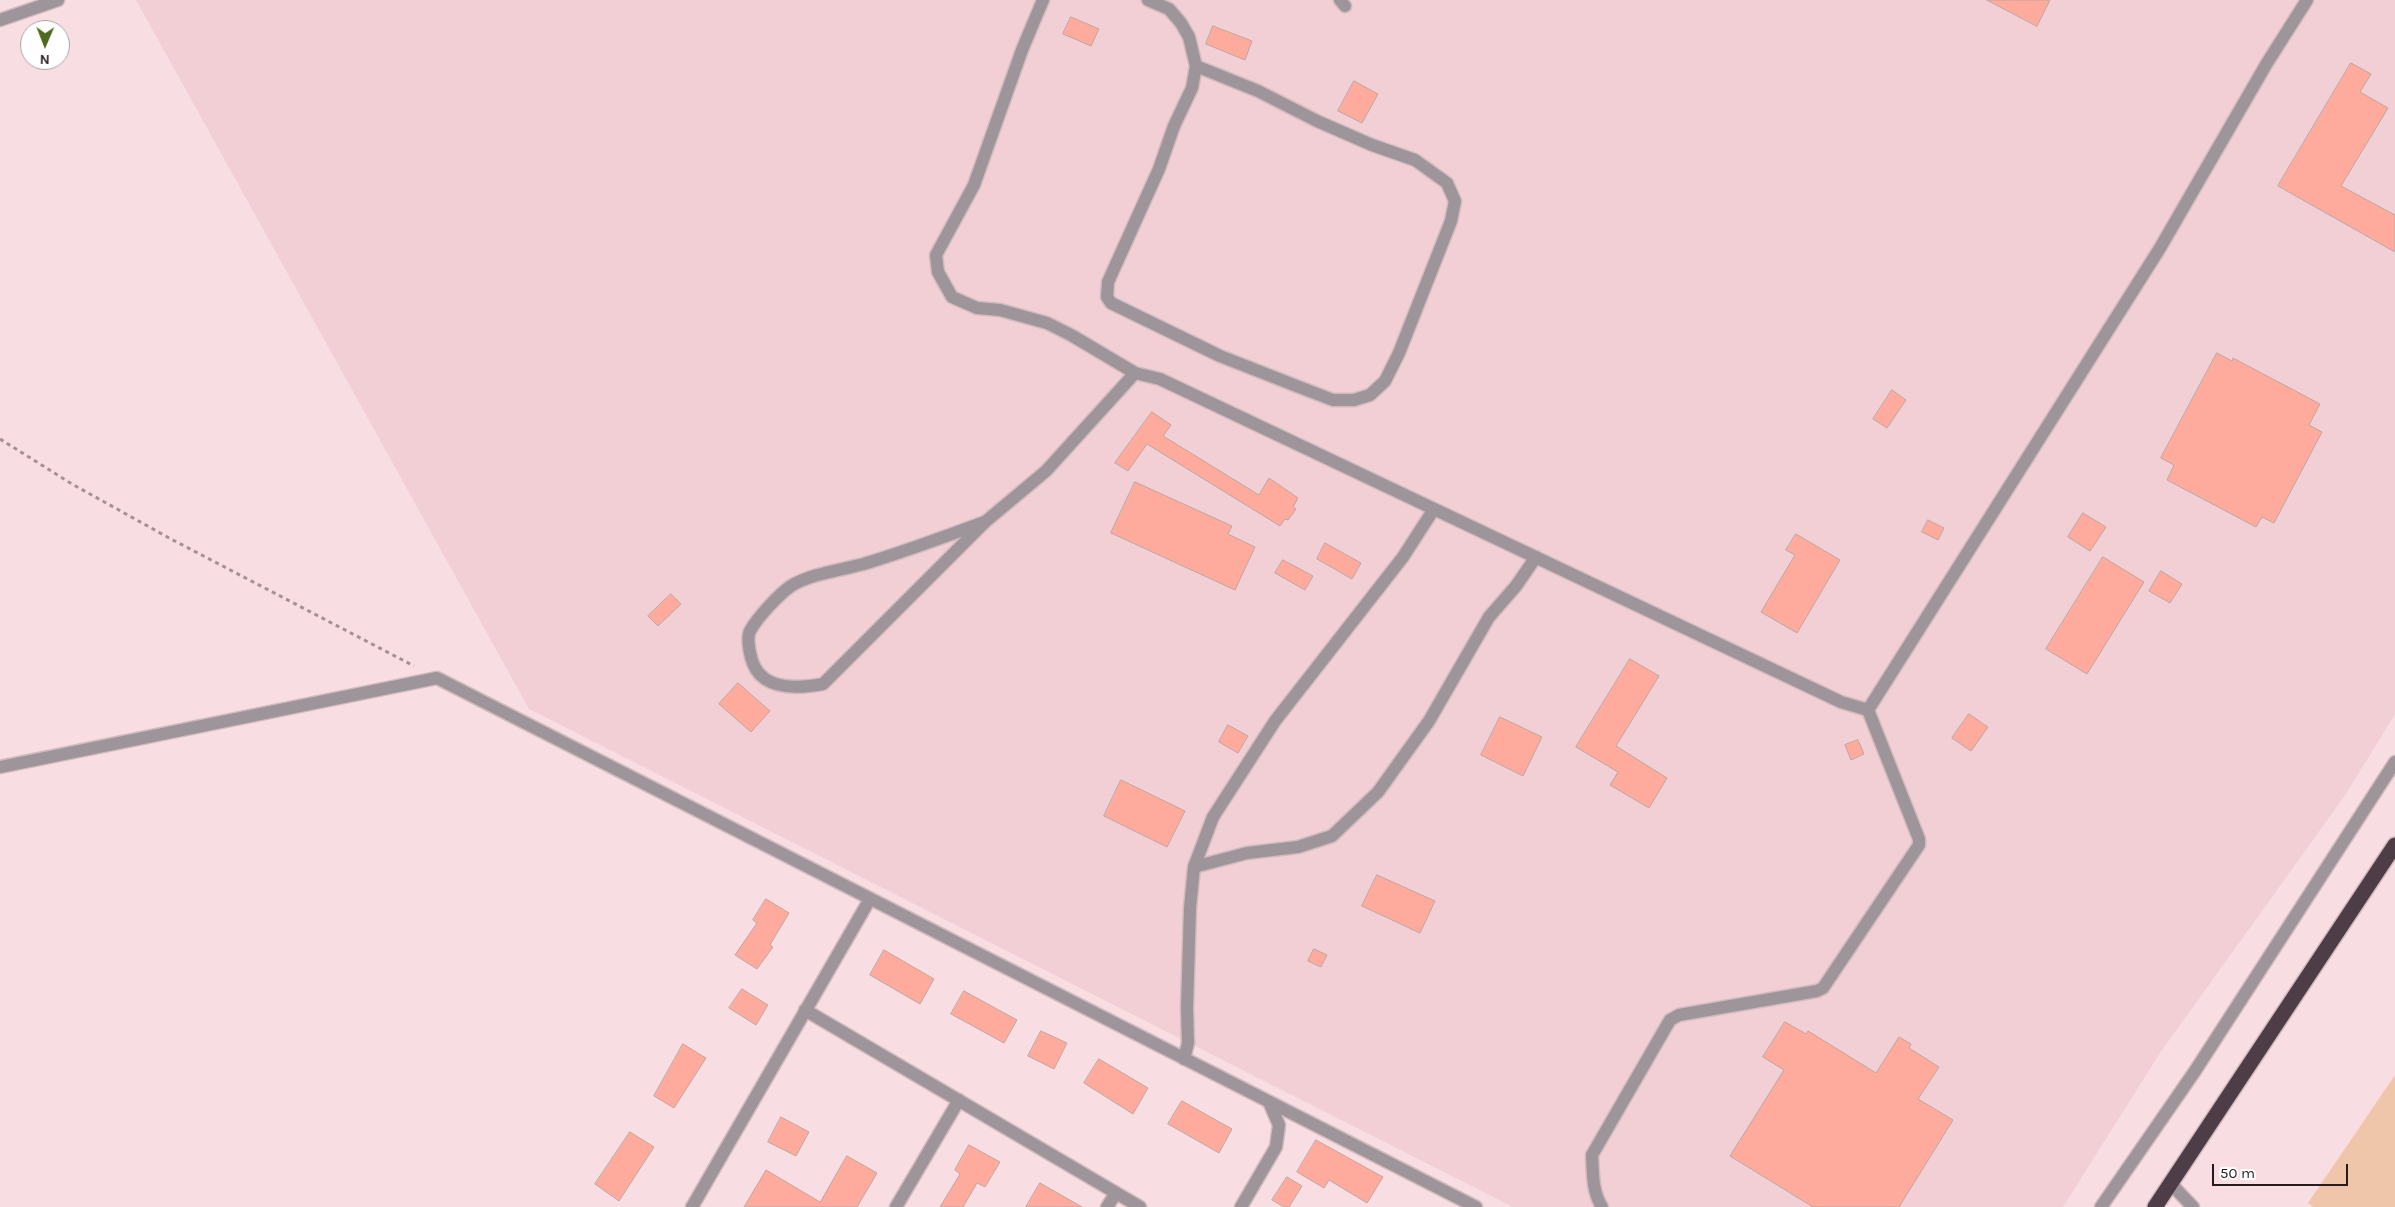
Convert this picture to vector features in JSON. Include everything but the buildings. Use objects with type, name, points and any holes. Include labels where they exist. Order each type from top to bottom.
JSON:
[{"type":"highway","points":[[2155,1207],[2395,845]]},
{"type":"street","points":[[0,20],[58,0]]},
{"type":"street","points":[[1043,0],[1022,50],[974,186],[936,255],[938,272],[952,297],[977,308],[1000,310],[1047,324],[1072,335],[1135,373],[1160,379],[1840,702],[1868,710]]},
{"type":"street","points":[[1148,0],[1169,10],[1181,23],[1189,37],[1196,66],[1192,88],[1174,126],[1159,169],[1108,282],[1107,297],[1111,303],[1220,356],[1333,400],[1354,400],[1370,395],[1385,381],[1399,353],[1451,221],[1455,201],[1448,183],[1415,160],[1372,145],[1317,121],[1258,91],[1196,66]]},
{"type":"street","points":[[1868,710],[2160,248],[2267,64],[2307,0]]},
{"type":"street","points":[[985,522],[890,556],[818,576],[791,586],[762,615],[749,633],[749,653],[753,668],[764,678],[778,685],[798,688],[823,684],[985,522],[1046,471],[1135,373]]},
{"type":"street","points":[[1184,1059],[1188,1043],[1187,1008],[1190,908],[1194,867],[1213,817],[1275,722],[1403,557],[1434,509]]},
{"type":"street","points":[[1194,867],[1247,853],[1298,847],[1332,836],[1378,792],[1429,720],[1489,617],[1516,586],[1536,557]]},
{"type":"street","points":[[0,766],[437,678],[1476,1207]]},
{"type":"street","points":[[1602,1207],[1597,1198],[1593,1177],[1592,1155],[1670,1020],[1679,1015],[1812,992],[1823,988],[1919,846],[1919,839],[1868,710]]},
{"type":"street","points":[[2101,1207],[2194,1071],[2395,762]]},
{"type":"street","points":[[692,1207],[870,899]]},
{"type":"street","points":[[805,1010],[1140,1207]]},
{"type":"street","points":[[896,1207],[959,1100]]},
{"type":"street","points":[[1240,1207],[1276,1147],[1279,1125],[1269,1102]]},
{"type":"street","points":[[2171,1184],[2193,1207]]},
{"type":"street","points":[[1107,1207],[1116,1193]]},
{"type":"path","points":[[0,439],[72,484],[163,535],[437,678]]},
{"type":"shaded area","points":[[136,0],[2395,0],[2395,714],[2346,794],[2160,1053],[2063,1207],[1513,1207],[529,709]]},
{"type":"shaded area","points":[[2395,1075],[2395,1207],[2313,1207],[2308,1203]]}]
